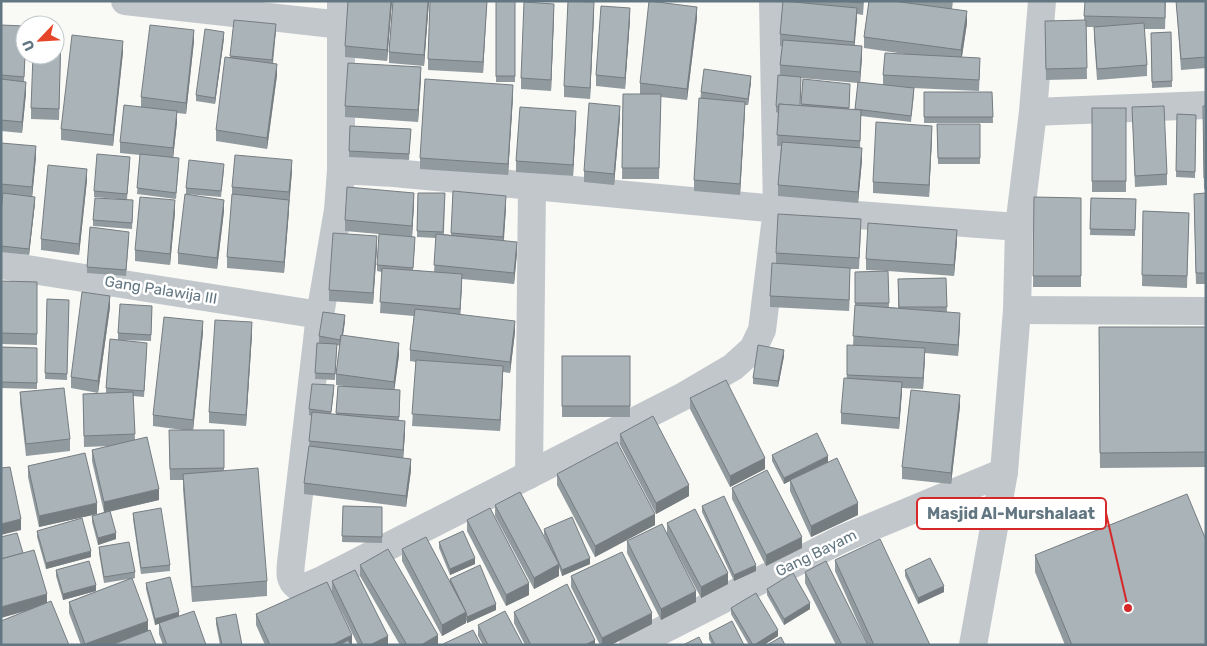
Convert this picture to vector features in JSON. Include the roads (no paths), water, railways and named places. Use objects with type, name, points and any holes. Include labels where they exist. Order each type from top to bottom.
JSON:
[{"type":"street","points":[[125,1],[342,13],[341,170],[338,210],[320,314],[290,573],[293,583],[298,587],[308,586],[324,579],[682,396],[733,367],[753,349],[762,330],[777,210],[772,1]]},
{"type":"street","points":[[973,645],[1004,472],[1017,310],[1019,227],[1033,112],[1042,1]]},
{"type":"street","points":[[1033,112],[1206,105]]},
{"type":"street","points":[[341,170],[386,172],[777,210],[1019,227]]},
{"type":"street","points":[[529,475],[532,186]]},
{"type":"street","name":"Gang Palawija III","points":[[1,265],[320,314]]},
{"type":"street","points":[[1017,310],[1206,310]]},
{"type":"street","name":"Gang Bayam","points":[[633,645],[842,539],[1004,472]]},
{"type":"place","name":"Masjid Al-Murshalaat","points":[[1128,608]]}]
